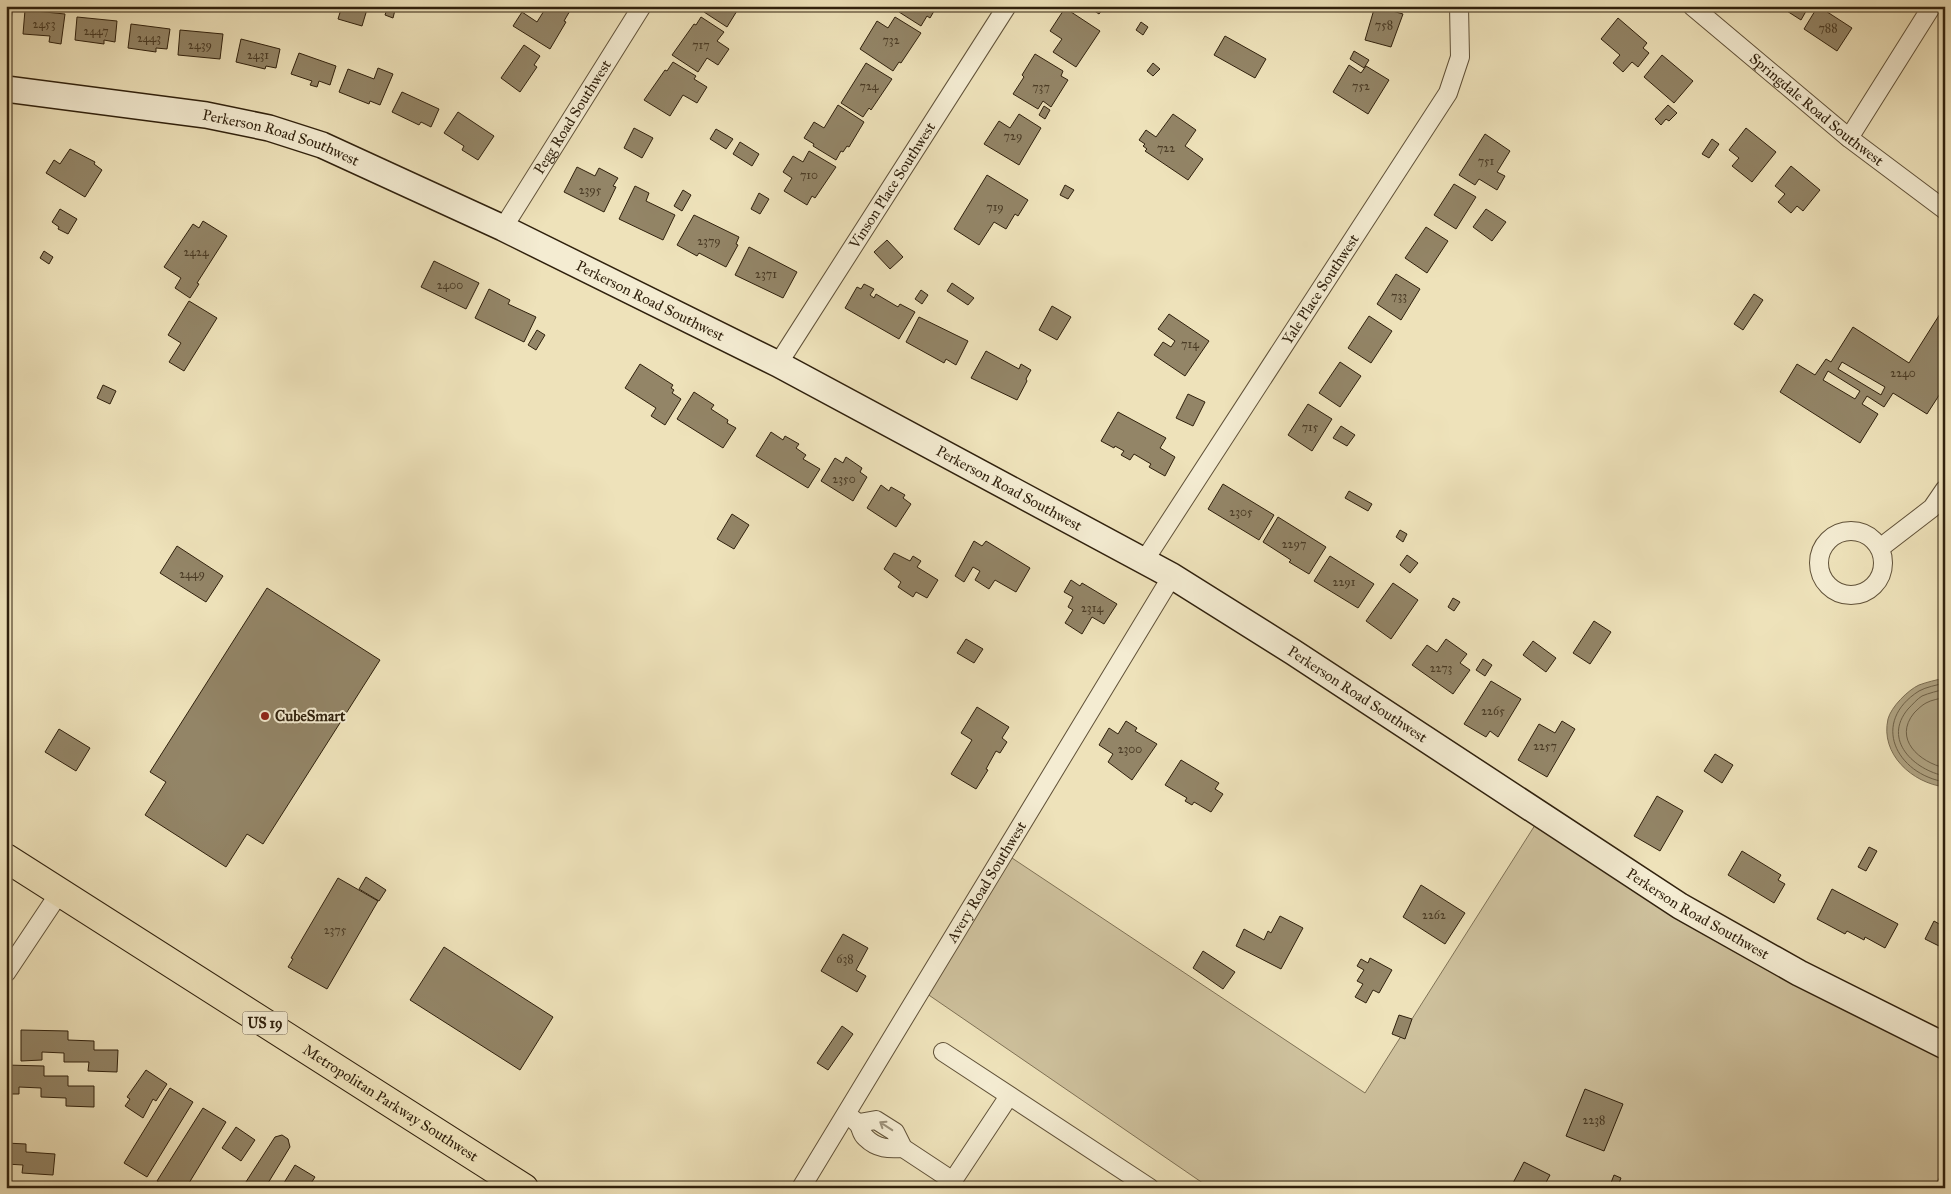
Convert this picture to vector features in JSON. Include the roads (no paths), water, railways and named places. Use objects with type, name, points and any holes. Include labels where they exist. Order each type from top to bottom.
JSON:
[{"type":"main road","name":"Metropolitan Parkway Southwest","points":[[6,858],[524,1188]]},
{"type":"street","name":"Pegg Road Southwest","points":[[503,228],[642,6]]},
{"type":"street","name":"Vinson Place Southwest","points":[[778,364],[1007,6]]},
{"type":"street","name":"Yale Place Southwest","points":[[1144,560],[1448,92],[1460,57],[1459,6]]},
{"type":"street","name":"Springdale Road Southwest","points":[[1692,6],[1848,138],[1945,210]]},
{"type":"street","points":[[1848,138],[1932,6]]},
{"type":"street","name":"Perkerson Road Southwest","points":[[6,89],[206,115],[269,128],[322,144],[503,228],[778,364],[1144,560],[1293,652],[1680,906],[1799,973],[1945,1046]]},
{"type":"street","points":[[1880,548],[1932,508],[1945,489]]},
{"type":"street","name":"Avery Road Southwest","points":[[801,1188],[852,1119],[1172,576]]},
{"type":"street","points":[[6,972],[60,892]]},
{"type":"street","points":[[943,1052],[1150,1188]]},
{"type":"street","points":[[852,1119],[876,1120],[895,1132],[903,1148],[951,1184],[1009,1096]]},
{"type":"water","points":[[1945,678],[1945,787],[1921,780],[1901,765],[1889,744],[1887,732],[1890,714],[1905,695],[1919,685]]},
{"type":"place","name":"CubeSmart","points":[[265,716]]}]
